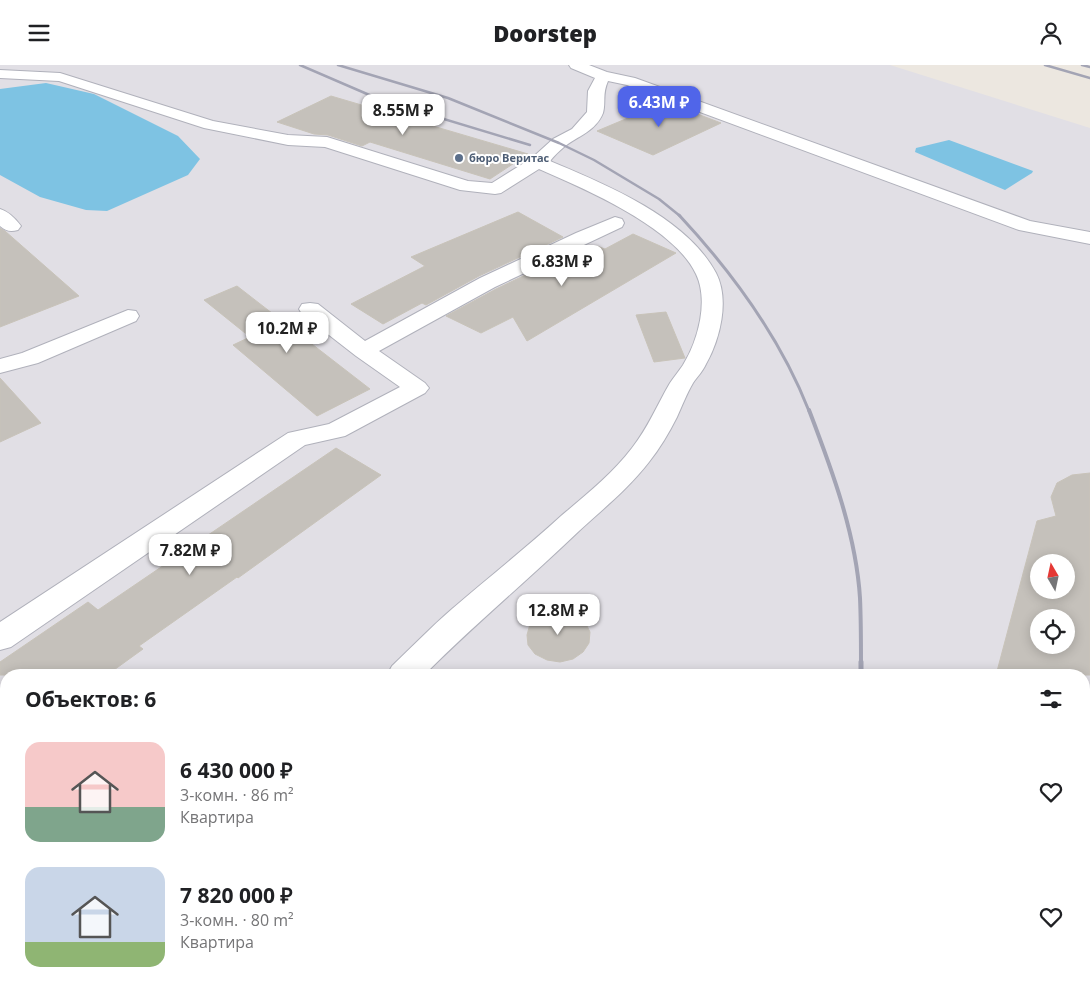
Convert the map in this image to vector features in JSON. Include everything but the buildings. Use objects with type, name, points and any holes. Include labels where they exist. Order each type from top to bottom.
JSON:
[{"type":"lane","points":[[1,74],[24,65]]},
{"type":"lane","points":[[576,65],[603,76],[630,81],[1026,226],[1090,238]]},
{"type":"lane","points":[[1,74],[60,77],[210,125],[288,140],[327,141],[466,186],[494,189],[538,162],[559,143],[578,132],[588,123],[595,112],[596,91],[603,76]]},
{"type":"lane","points":[[409,669],[462,618],[615,484],[648,446],[683,380],[696,363],[707,333],[713,297],[707,274],[693,253],[659,225],[637,211],[577,178],[538,162]]},
{"type":"lane","points":[[364,351],[413,321],[573,241],[615,223]]},
{"type":"lane","points":[[0,638],[297,439],[336,430],[416,388],[310,309]]},
{"type":"lane","points":[[0,366],[30,358],[128,316]]},
{"type":"shaded area","points":[[0,65],[890,65],[1090,128],[1090,669],[0,669]]},
{"type":"water","points":[[46,83],[94,94],[178,136],[200,159],[188,175],[107,211],[86,210],[40,197],[0,175],[0,89]]},
{"type":"water","points":[[949,140],[1033,171],[1005,190],[915,152],[916,148]]},
{"type":"railway","points":[[300,65],[381,100],[530,145]]},
{"type":"railway","points":[[338,65],[448,98],[559,143],[594,160],[659,199],[680,216]]},
{"type":"railway","points":[[1045,65],[1090,78]]},
{"type":"railway","points":[[1082,65],[1090,67]]},
{"type":"railway","points":[[680,216],[718,260],[753,307],[784,357],[809,411]]},
{"type":"railway","points":[[809,410],[842,503],[854,550],[860,598],[861,669]]},
{"type":"place","name":"бюро Веритас","points":[[459,158]]}]
